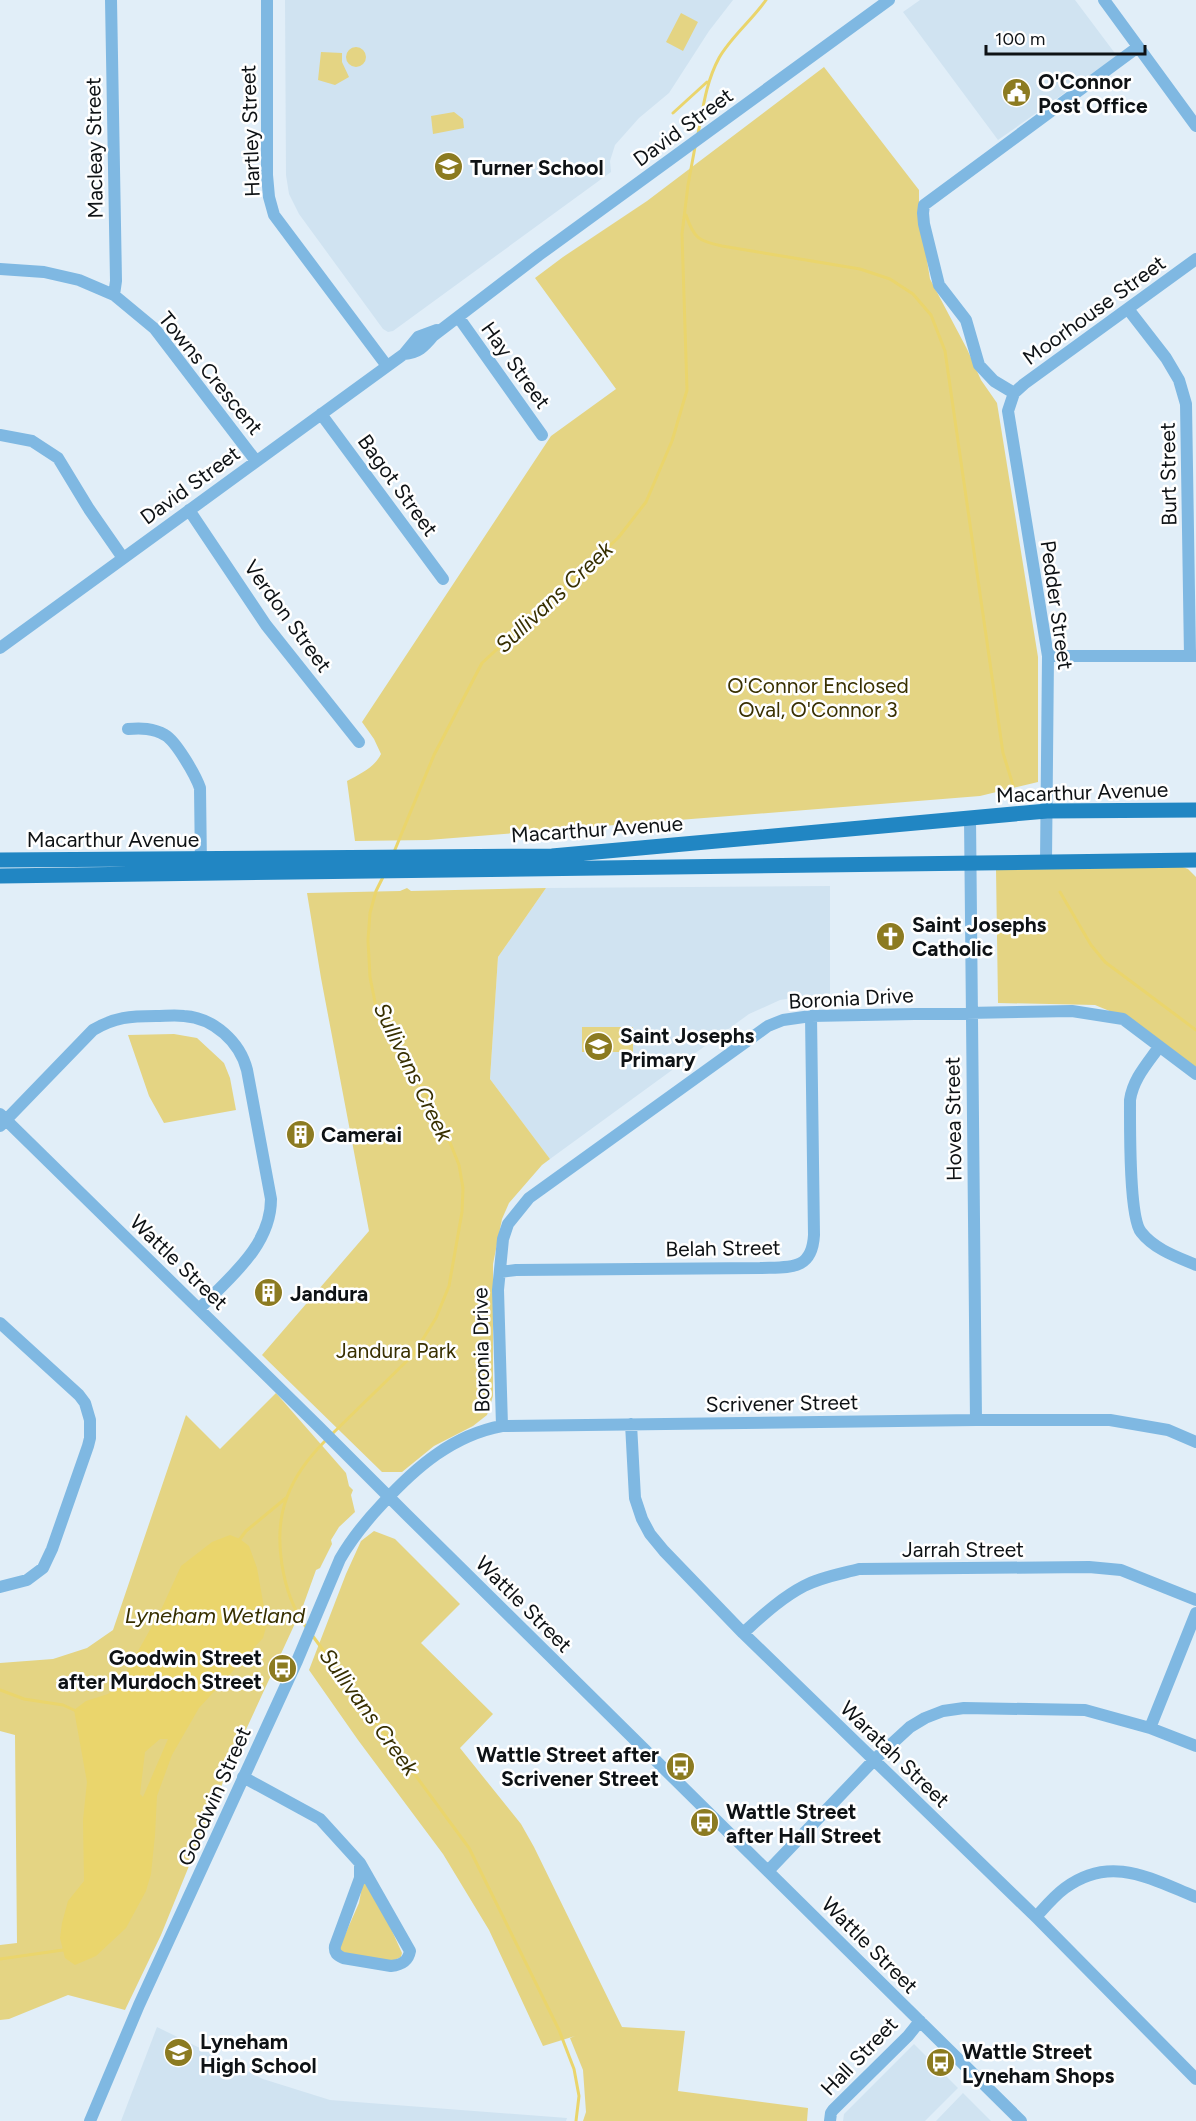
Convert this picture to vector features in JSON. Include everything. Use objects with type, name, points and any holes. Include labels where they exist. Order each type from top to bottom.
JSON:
[{"type":"main road","name":"Macarthur Avenue","points":[[553,863],[1047,811],[1196,810]]},
{"type":"main road","name":"Macarthur Avenue","points":[[0,876],[380,858],[410,865]]},
{"type":"main road","name":"Macarthur Avenue","points":[[0,860],[372,872],[410,865],[1196,860]]},
{"type":"street","name":"Macleay Street","points":[[111,0],[116,281],[114,295]]},
{"type":"street","name":"Hartley Street","points":[[267,0],[267,175],[269,197],[274,215],[387,366]]},
{"type":"street","name":"David Street","points":[[0,648],[387,366],[404,354],[413,353],[424,347],[433,336],[539,255],[889,0]]},
{"type":"street","points":[[1104,0],[1196,126]]},
{"type":"street","points":[[1014,393],[994,381],[979,365],[966,320],[939,285],[926,233],[924,205],[1138,47]]},
{"type":"street","name":"Moorhouse Street","points":[[1014,393],[1196,259]]},
{"type":"street","name":"Towns Crescent","points":[[0,269],[44,272],[79,280],[114,295],[155,328],[256,461]]},
{"type":"street","name":"Burt Street","points":[[1128,309],[1166,358],[1179,380],[1186,404],[1193,656]]},
{"type":"street","name":"Hay Street","points":[[459,318],[542,435]]},
{"type":"street","name":"Pedder Street","points":[[1014,393],[1008,411],[1048,656],[1046,862]]},
{"type":"street","name":"Bagot Street","points":[[321,414],[443,579]]},
{"type":"street","points":[[0,435],[32,441],[58,458],[89,509],[123,558]]},
{"type":"street","name":"Verdon Street","points":[[189,510],[266,625],[359,742]]},
{"type":"street","points":[[1048,656],[1193,656]]},
{"type":"street","points":[[128,729],[145,727],[167,736],[196,776],[200,788],[201,867]]},
{"type":"street","name":"Hovea Street","points":[[970,818],[976,1420]]},
{"type":"street","name":"Boronia Drive","points":[[502,1426],[498,1290],[502,1239],[505,1231],[529,1198],[768,1026],[783,1020],[811,1016],[1072,1011],[1122,1019],[1196,1074]]},
{"type":"street","points":[[2,1120],[93,1030],[106,1022],[127,1016],[186,1016],[210,1024],[236,1044],[244,1058],[247,1070],[271,1200],[271,1212],[263,1238],[199,1309]]},
{"type":"street","name":"Belah Street","points":[[500,1272],[760,1268],[790,1266],[807,1260],[812,1252],[814,1235],[811,1016]]},
{"type":"street","points":[[1159,1047],[1131,1089],[1134,1212],[1140,1232],[1149,1241],[1196,1265]]},
{"type":"street","name":"Wattle Street","points":[[2,1120],[199,1309],[1021,2121]]},
{"type":"street","points":[[0,1323],[79,1395],[88,1411],[90,1430],[88,1446],[52,1549],[43,1568],[27,1580],[0,1587]]},
{"type":"street","name":"Scrivener Street","points":[[388,1497],[405,1479],[453,1442],[487,1428],[502,1426],[1110,1420],[1168,1430],[1196,1442]]},
{"type":"street","name":"Waratah Street","points":[[631,1424],[635,1498],[646,1526],[664,1551],[743,1633],[1036,1917],[1196,2079]]},
{"type":"street","name":"Goodwin Street","points":[[90,2121],[139,2005],[348,1545],[388,1497]]},
{"type":"street","name":"Jarrah Street","points":[[743,1633],[776,1604],[804,1586],[829,1576],[859,1569],[1089,1567],[1121,1570],[1196,1600]]},
{"type":"street","points":[[1150,1728],[1196,1613]]},
{"type":"street","points":[[768,1871],[874,1760],[910,1727],[943,1711],[964,1708],[1085,1710],[1150,1728],[1196,1746]]},
{"type":"street","points":[[243,1777],[320,1819],[360,1863],[410,1951],[406,1961],[399,1965],[391,1966],[343,1958],[335,1952],[335,1946],[360,1878],[360,1863]]},
{"type":"street","points":[[1036,1917],[1064,1888],[1092,1873],[1107,1870],[1121,1870],[1143,1875],[1196,1897]]},
{"type":"street","name":"Hall Street","points":[[830,2121],[833,2110],[920,2021]]},
{"type":"shaded area","name":"Turner School","points":[[285,0],[733,0],[709,31],[669,93],[639,118],[615,145],[610,161],[611,172],[393,331],[388,332],[383,329],[299,214],[289,194],[286,175]]},
{"type":"shaded area","points":[[920,0],[1075,0],[1117,56],[998,140],[903,12]]},
{"type":"shaded area","name":"Saint Josephs Primary","points":[[830,886],[830,996],[804,996],[780,1000],[749,1014],[550,1159],[490,1079],[498,957],[546,888]]},
{"type":"shaded area","name":"Lyneham High School","points":[[157,2027],[263,2079],[330,2100],[567,2118],[566,2121],[121,2121]]},
{"type":"shaded area","points":[[914,2044],[958,2088],[925,2121],[843,2121],[844,2114]]},
{"type":"shaded area","points":[[963,2093],[991,2121],[936,2121]]},
{"type":"green space","points":[[681,13],[698,22],[683,51],[666,42]]},
{"type":"green space","points":[[352,47],[360,47],[366,53],[366,61],[360,67],[352,67],[346,61],[346,53]]},
{"type":"green space","points":[[321,52],[342,53],[342,62],[349,77],[335,85],[318,80]]},
{"type":"green space","name":"O'Connor Enclosed Oval, O'Connor 3","points":[[824,67],[919,190],[919,210],[930,279],[981,380],[997,403],[1038,657],[1038,782],[980,796],[428,840],[355,841],[347,781],[371,766],[381,754],[362,722],[551,436],[616,389],[535,278],[647,201]]},
{"type":"green space","points":[[454,112],[463,119],[464,128],[433,134],[431,116]]},
{"type":"green space","points":[[1180,866],[1188,869],[1196,877],[1196,1072],[1124,1017],[1095,1005],[998,1003],[996,869]]},
{"type":"green space","name":"Jandura Park","points":[[407,888],[411,891],[546,888],[498,957],[490,1079],[550,1159],[509,1203],[502,1219],[493,1264],[493,1396],[487,1415],[473,1426],[434,1446],[402,1472],[382,1472],[262,1355],[369,1231],[307,893],[400,891]]},
{"type":"green space","points":[[582,1027],[633,1027],[633,1052],[582,1052]]},
{"type":"green space","points":[[174,1034],[197,1038],[224,1063],[230,1078],[236,1110],[164,1123],[149,1096],[128,1035]]},
{"type":"green space","points":[[276,1393],[346,1473],[349,1486],[353,1490],[351,1495],[355,1512],[339,1527],[320,1568],[316,1570],[303,1606],[232,1760],[161,1935],[125,2010],[68,1995],[9,2019],[0,2020],[0,1945],[17,1943],[15,1735],[0,1731],[0,1663],[53,1659],[87,1648],[113,1630],[186,1415],[220,1449]]},
{"type":"green space","points":[[374,1531],[395,1539],[460,1604],[421,1643],[493,1714],[460,1748],[521,1824],[622,2027],[685,2031],[678,2091],[808,2108],[807,2121],[583,2121],[586,2112],[583,2070],[570,2038],[575,2036],[543,2046],[489,1930],[443,1854],[309,1670],[361,1541]]},
{"type":"green space","points":[[364,1876],[374,1891],[402,1953],[401,1957],[392,1961],[340,1952],[340,1946],[359,1903]]},
{"type":"water","name":"Lyneham Wetland","points":[[230,1535],[249,1546],[257,1568],[267,1624],[263,1638],[199,1708],[172,1755],[157,1796],[151,1874],[146,1891],[126,1928],[96,1956],[75,1965],[65,1958],[60,1938],[68,1901],[84,1881],[83,1820],[87,1782],[74,1710],[86,1701],[108,1694],[120,1683],[160,1612],[181,1566],[212,1542]],"holes":[[[160,1739],[168,1739],[143,1797],[140,1794],[145,1752]]]},
{"type":"waterway","name":"Sullivans Creek","points":[[698,134],[708,86],[719,58],[766,0]]},
{"type":"waterway","points":[[673,113],[707,82]]},
{"type":"waterway","name":"Sullivans Creek","points":[[394,852],[434,755],[482,663],[618,538],[646,502],[672,441],[687,390],[682,234],[695,147]]},
{"type":"waterway","points":[[686,215],[698,238],[708,242],[860,269],[890,279],[913,294],[931,315],[945,351],[1003,753],[1013,785]]},
{"type":"waterway","name":"Sullivans Creek","points":[[331,1435],[413,1355],[436,1318],[449,1286],[462,1212],[463,1188],[459,1165],[451,1145],[429,1099],[394,1044],[376,1007],[370,977],[368,940],[370,913],[376,891],[384,875]]},
{"type":"waterway","points":[[1060,892],[1091,945],[1105,962],[1196,1030]]},
{"type":"waterway","name":"Sullivans Creek","points":[[306,1627],[285,1582],[280,1529],[287,1497],[294,1481],[326,1440]]},
{"type":"waterway","points":[[240,1539],[246,1531],[286,1498]]},
{"type":"waterway","name":"Sullivans Creek","points":[[312,1635],[469,1848],[559,2030],[574,2069],[579,2096],[576,2121]]},
{"type":"waterway","points":[[0,1690],[24,1699],[63,1705],[74,1710]]},
{"type":"waterway","points":[[0,1959],[63,1950]]},
{"type":"place","name":"O'Connor Post Office","points":[[1017,93]]},
{"type":"place","name":"Turner School","points":[[449,167]]},
{"type":"place","name":"Saint Josephs Catholic","points":[[891,936]]},
{"type":"place","name":"Saint Josephs Primary","points":[[599,1047]]},
{"type":"place","name":"Camerai","points":[[300,1134]]},
{"type":"place","name":"Jandura","points":[[269,1293]]},
{"type":"place","name":"Goodwin Street after Murdoch Street","points":[[283,1669]]},
{"type":"place","name":"Wattle Street after Scrivener Street","points":[[680,1766]]},
{"type":"place","name":"Wattle Street after Hall Street","points":[[705,1823]]},
{"type":"place","name":"Lyneham High School","points":[[179,2053]]},
{"type":"place","name":"Wattle Street Lyneham Shops","points":[[941,2063]]}]
